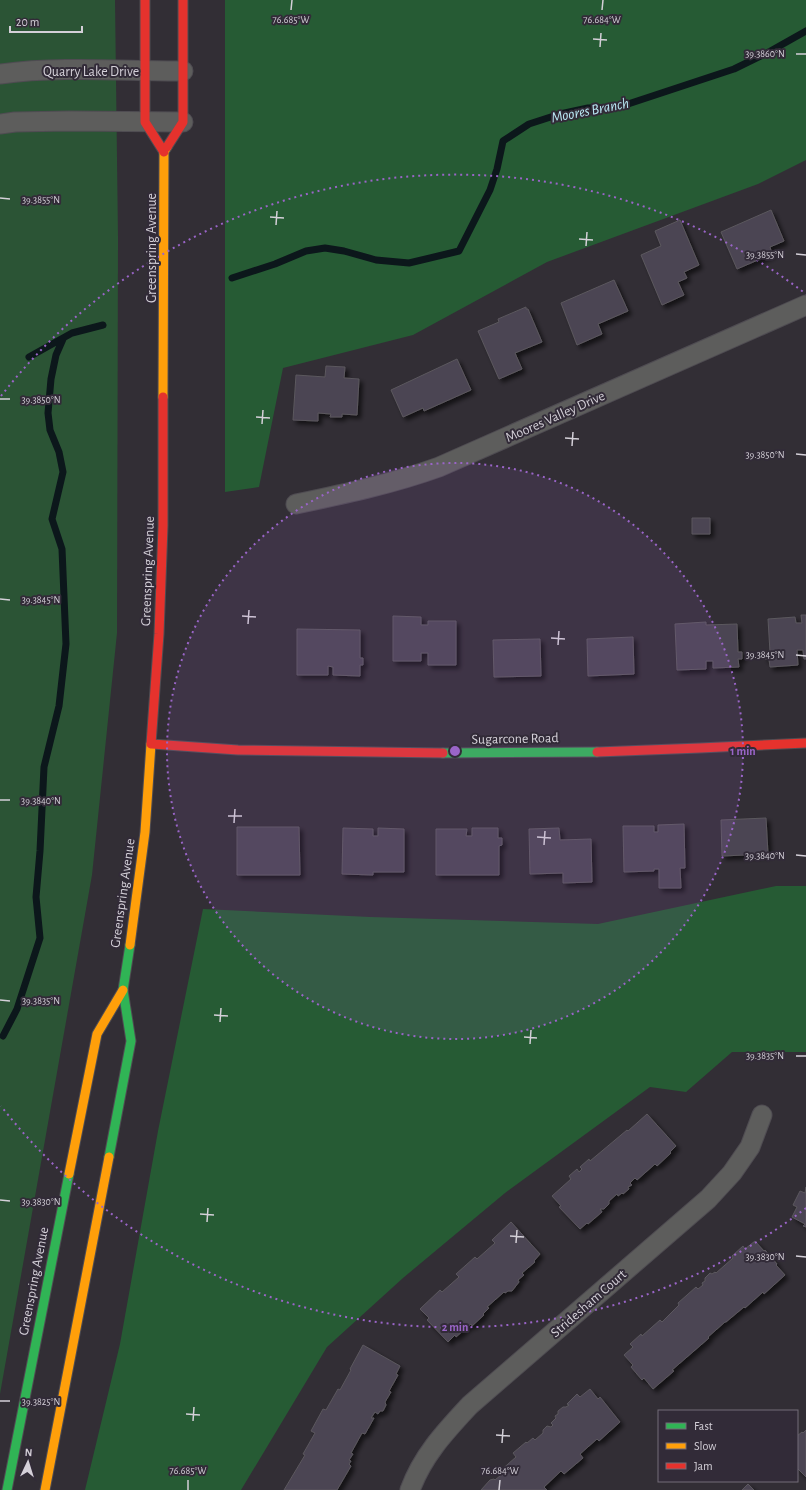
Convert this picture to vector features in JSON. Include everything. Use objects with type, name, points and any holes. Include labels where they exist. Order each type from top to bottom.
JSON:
[{"type":"main road","points":[[145,0],[145,122],[164,152],[183,122],[183,0]]},
{"type":"main road","name":"Greenspring Avenue","points":[[45,1490],[131,1041],[123,990],[145,832],[159,634],[163,526],[164,152]]},
{"type":"main road","name":"Sugarcone Road","points":[[152,744],[202,749],[463,753],[633,751],[806,743]]},
{"type":"main road","name":"Greenspring Avenue","points":[[7,1490],[96,1034],[123,990]]},
{"type":"street","name":"Quarry Lake Drive","points":[[0,74],[33,70],[183,71]]},
{"type":"street","points":[[0,124],[15,122],[183,122]]},
{"type":"street","name":"Moores Valley Drive","points":[[296,504],[410,478],[439,467],[806,304]]},
{"type":"street","name":"Stridesham Court","points":[[410,1490],[415,1475],[436,1442],[470,1405],[708,1199],[732,1173],[750,1147],[762,1115]]},
{"type":"green space","points":[[0,0],[115,0],[118,238],[117,633],[92,875],[0,1394]]},
{"type":"green space","points":[[225,0],[806,0],[806,160],[758,184],[547,262],[413,335],[283,368],[259,487],[225,492]]},
{"type":"green space","points":[[776,886],[806,886],[806,1052],[732,1052],[686,1092],[650,1087],[505,1193],[403,1278],[327,1347],[241,1490],[85,1490],[120,1344],[158,1131],[203,909],[370,917],[598,924]]},
{"type":"building","points":[[771,210],[784,241],[770,247],[772,254],[737,269],[721,232]]},
{"type":"building","points":[[680,220],[699,265],[684,272],[687,278],[678,282],[684,295],[662,305],[641,255],[661,246],[655,231]]},
{"type":"building","points":[[614,280],[628,311],[598,324],[602,334],[577,345],[561,303]]},
{"type":"building","points":[[526,307],[542,342],[515,353],[522,369],[499,379],[478,331],[499,322],[498,319]]},
{"type":"building","points":[[457,359],[471,390],[424,411],[423,408],[403,417],[391,390]]},
{"type":"building","points":[[326,366],[345,367],[344,378],[359,379],[357,415],[342,414],[342,417],[330,417],[331,414],[318,413],[318,421],[293,420],[296,375],[325,377]]},
{"type":"building","points":[[692,518],[710,518],[710,534],[692,534]]},
{"type":"building","points":[[801,615],[806,615],[806,659],[804,659],[803,650],[797,650],[798,665],[770,667],[769,659],[765,659],[765,652],[770,652],[768,619],[795,617],[796,623],[802,623]]},
{"type":"building","points":[[393,616],[421,617],[421,625],[428,625],[428,621],[456,621],[456,665],[428,665],[428,653],[421,653],[421,661],[393,661]]},
{"type":"building","points":[[706,622],[706,625],[737,624],[738,652],[742,652],[742,659],[738,659],[739,667],[713,668],[713,661],[706,661],[706,669],[677,670],[675,624]]},
{"type":"building","points":[[297,629],[360,630],[360,658],[363,658],[363,665],[360,665],[360,676],[333,675],[333,667],[328,666],[328,675],[297,675]]},
{"type":"building","points":[[633,637],[634,674],[588,676],[587,639]]},
{"type":"building","points":[[540,639],[541,676],[494,677],[493,640]]},
{"type":"building","points":[[766,818],[768,854],[722,856],[721,820]]},
{"type":"building","points":[[684,824],[685,868],[680,868],[681,888],[659,888],[659,869],[654,869],[654,871],[624,872],[623,826],[654,826],[654,832],[658,832],[658,825]]},
{"type":"building","points":[[237,827],[299,827],[300,875],[237,875]]},
{"type":"building","points":[[343,828],[373,829],[373,836],[378,836],[378,828],[404,829],[404,872],[373,872],[373,875],[342,874]]},
{"type":"building","points":[[472,828],[498,828],[498,838],[502,838],[502,845],[499,846],[499,875],[436,875],[436,829],[467,829],[466,836],[472,836]]},
{"type":"building","points":[[559,828],[560,840],[591,839],[592,882],[563,883],[563,873],[530,874],[529,829]]},
{"type":"building","points":[[647,1114],[676,1146],[657,1166],[655,1164],[637,1180],[635,1178],[630,1183],[632,1185],[628,1187],[629,1189],[623,1194],[622,1193],[618,1196],[617,1194],[609,1201],[609,1204],[604,1209],[600,1209],[602,1212],[580,1229],[559,1207],[561,1206],[552,1196],[571,1179],[569,1176],[577,1169],[579,1172],[582,1169],[580,1167],[589,1159],[590,1161]]},
{"type":"building","points":[[806,1187],[806,1227],[803,1226],[805,1224],[792,1217],[797,1207],[793,1205],[800,1191],[805,1193]]},
{"type":"building","points":[[511,1222],[540,1254],[534,1261],[535,1262],[522,1273],[524,1275],[518,1280],[519,1282],[512,1291],[504,1292],[487,1307],[489,1308],[483,1314],[484,1315],[472,1326],[471,1324],[448,1342],[427,1320],[429,1318],[420,1309],[440,1290],[442,1292],[459,1277],[456,1274],[475,1257],[477,1259],[495,1243],[492,1240]]},
{"type":"building","points":[[755,1241],[764,1251],[765,1250],[785,1275],[764,1294],[763,1292],[745,1308],[744,1307],[725,1322],[653,1389],[644,1378],[642,1380],[631,1367],[633,1365],[624,1355],[633,1347],[630,1344],[641,1334],[642,1336],[660,1320],[662,1322],[679,1305],[678,1303],[696,1287],[698,1289],[703,1285],[702,1283],[710,1273],[716,1273],[733,1258],[732,1256],[743,1246],[745,1249]]},
{"type":"building","points":[[363,1345],[400,1366],[396,1374],[398,1375],[389,1391],[391,1392],[385,1402],[386,1405],[383,1411],[380,1411],[378,1414],[375,1412],[371,1418],[374,1418],[365,1434],[362,1433],[351,1453],[353,1454],[349,1460],[351,1461],[349,1464],[351,1466],[337,1490],[284,1490],[305,1455],[303,1454],[315,1433],[311,1431],[323,1409],[326,1410],[338,1389],[340,1390]]},
{"type":"building","points":[[590,1389],[598,1399],[600,1397],[620,1422],[599,1441],[597,1439],[580,1454],[583,1458],[564,1474],[561,1471],[544,1487],[547,1490],[481,1490],[490,1480],[495,1480],[501,1475],[499,1472],[516,1457],[513,1453],[526,1442],[527,1443],[533,1438],[535,1440],[543,1433],[543,1430],[547,1426],[551,1427],[553,1425],[551,1423],[556,1418],[555,1416],[558,1414],[558,1411],[569,1405],[567,1404],[577,1394],[580,1397]]},
{"type":"building","points":[[806,1430],[806,1477],[798,1469],[798,1435],[802,1432],[803,1433]]},
{"type":"building","points":[[748,1484],[754,1490],[742,1490]]},
{"type":"waterway","name":"Moores Branch","points":[[232,278],[275,264],[306,251],[325,248],[344,251],[376,260],[409,263],[459,251],[490,190],[497,169],[503,141],[529,124],[560,114],[588,108],[619,107],[734,69],[767,53],[806,31]]},
{"type":"waterway","name":"Moores Branch","points":[[29,357],[72,333],[103,325]]},
{"type":"waterway","points":[[3,1036],[17,1009],[40,938],[36,897],[44,767],[59,706],[66,644],[62,549],[52,519],[63,472],[59,452],[50,430],[48,413],[51,379],[56,355],[63,339]]},
{"type":"traffic: fast","points":[[443,753],[597,752]]},
{"type":"traffic: fast","points":[[109,1157],[131,1041],[123,990],[130,945]]},
{"type":"traffic: fast","points":[[7,1490],[69,1174]]},
{"type":"traffic: slow","points":[[163,397],[164,152],[167,147]]},
{"type":"traffic: slow","points":[[130,945],[145,832],[151,744]]},
{"type":"traffic: slow","points":[[69,1174],[97,1034],[123,990]]},
{"type":"traffic: slow","points":[[45,1490],[109,1157]]},
{"type":"traffic: jam","points":[[145,0],[145,122],[164,152]]},
{"type":"traffic: jam","points":[[167,147],[183,122],[183,0]]},
{"type":"traffic: jam","points":[[151,744],[159,634],[163,526],[163,397]]},
{"type":"traffic: jam","points":[[597,752],[806,743]]},
{"type":"traffic: jam","points":[[152,744],[238,750],[443,753]]}]
